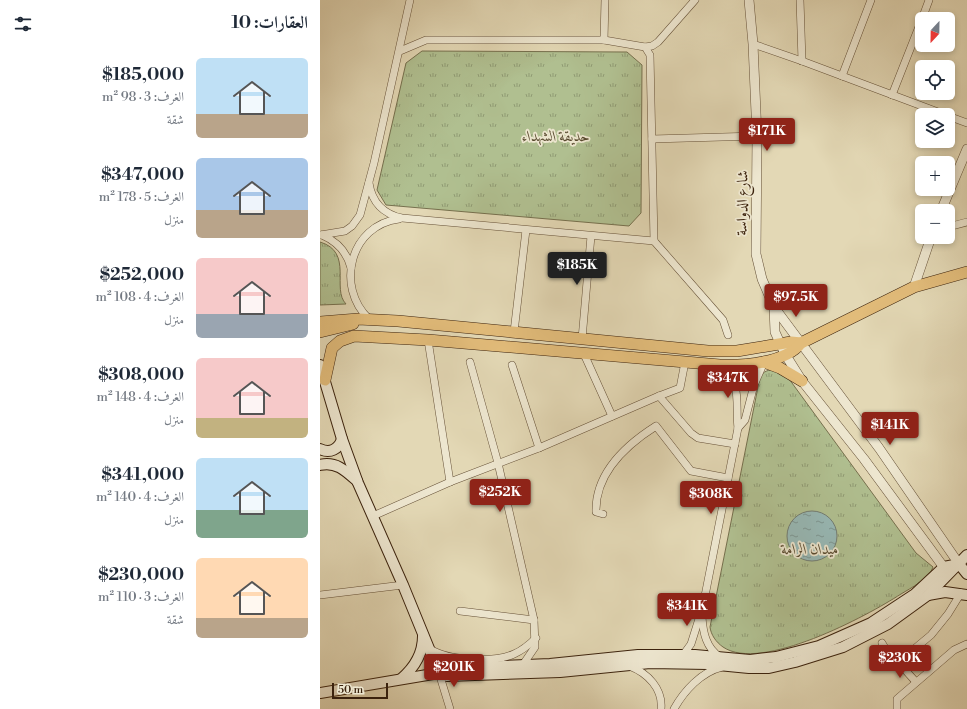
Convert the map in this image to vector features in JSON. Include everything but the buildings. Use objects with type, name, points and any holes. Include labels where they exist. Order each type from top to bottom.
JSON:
[{"type":"main road","points":[[320,322],[369,319],[719,351],[796,348],[801,343],[914,287],[967,272]]},
{"type":"main road","points":[[320,332],[350,325],[358,319]]},
{"type":"main road","points":[[325,380],[330,353],[336,344],[344,338],[354,336],[428,340],[720,365],[741,365],[764,362],[780,368],[802,381]]},
{"type":"main road","points":[[764,362],[782,349]]},
{"type":"main road","points":[[320,365],[342,439],[358,483],[403,585],[439,673]]},
{"type":"main road","points":[[320,448],[325,451],[334,450],[341,443],[342,439]]},
{"type":"main road","points":[[320,465],[337,466],[343,469],[358,483]]},
{"type":"main road","points":[[320,693],[439,673],[453,668],[522,666],[638,656],[683,655],[740,660],[762,660],[791,654],[831,641],[871,623],[894,609],[946,571],[959,564],[967,555]]},
{"type":"main road","points":[[959,564],[967,574]]},
{"type":"main road","points":[[439,673],[455,677],[537,673],[621,665],[680,663],[769,668],[828,653],[883,627],[928,595],[946,571]]},
{"type":"main road","points":[[928,595],[945,592],[964,594]]},
{"type":"main road","points":[[401,679],[410,670],[417,659],[422,646],[423,634]]},
{"type":"main road","points":[[320,700],[333,692]]},
{"type":"street","points":[[320,235],[344,231],[356,223],[360,215],[400,51],[410,0]]},
{"type":"street","points":[[604,40],[605,0]]},
{"type":"street","points":[[400,51],[426,40],[604,40],[645,47],[652,46],[658,42],[695,0]]},
{"type":"street","name":"شارع الدواسة","points":[[748,0],[753,44],[757,136],[756,254],[762,279],[774,307],[879,448],[959,564]]},
{"type":"street","points":[[800,0],[802,61]]},
{"type":"street","points":[[842,76],[871,0]]},
{"type":"street","points":[[925,12],[929,0]]},
{"type":"street","points":[[892,95],[915,37]]},
{"type":"street","points":[[753,44],[928,108]]},
{"type":"street","points":[[645,47],[650,54],[654,241],[722,320],[728,335]]},
{"type":"street","points":[[955,118],[967,123]]},
{"type":"street","points":[[652,139],[757,136]]},
{"type":"street","points":[[944,204],[967,149]]},
{"type":"street","points":[[369,183],[373,198],[382,209],[388,214],[402,218],[654,241]]},
{"type":"street","points":[[351,270],[355,250],[366,234],[382,223],[402,218]]},
{"type":"street","points":[[955,225],[967,222]]},
{"type":"street","points":[[514,332],[526,230]]},
{"type":"street","points":[[320,235],[335,242],[341,248],[349,262],[355,300],[369,319]]},
{"type":"street","points":[[582,339],[591,236]]},
{"type":"street","points":[[914,287],[928,244]]},
{"type":"street","name":"شارع الدواسة","points":[[774,307],[774,326],[782,349],[802,381],[864,459],[946,571]]},
{"type":"street","points":[[428,340],[450,482]]},
{"type":"street","points":[[584,354],[612,416]]},
{"type":"street","points":[[470,362],[498,463],[534,620],[536,638],[534,651],[522,666]]},
{"type":"street","points":[[373,516],[450,482],[538,448],[680,388],[685,362]]},
{"type":"street","points":[[738,428],[745,420],[754,385],[764,362]]},
{"type":"street","points":[[512,365],[538,448]]},
{"type":"street","points":[[683,655],[691,644],[703,606],[738,428],[736,416],[738,393],[736,384],[731,375],[720,365]]},
{"type":"street","points":[[659,396],[691,433],[698,438],[735,444]]},
{"type":"street","points":[[603,514],[596,512],[596,500],[612,463],[630,443],[656,426],[691,471],[728,478]]},
{"type":"street","points":[[320,595],[403,585]]},
{"type":"street","points":[[882,643],[895,665],[931,635],[964,594]]},
{"type":"street","points":[[703,606],[702,625],[707,642],[714,653],[722,658]]},
{"type":"street","points":[[460,611],[534,620]]},
{"type":"street","points":[[430,649],[450,658],[500,658],[520,651],[536,638]]},
{"type":"street","points":[[897,709],[897,699],[954,650],[967,644]]},
{"type":"street","points":[[898,662],[916,682]]},
{"type":"street","points":[[621,665],[635,668],[652,682],[660,692],[662,709]]},
{"type":"street","points":[[674,709],[684,694],[698,680],[714,669],[729,666]]},
{"type":"street","points":[[439,673],[450,709]]},
{"type":"green space","name":"حديقة الشهداء","points":[[422,51],[627,52],[642,65],[641,213],[629,226],[386,205],[377,190],[406,63]]},
{"type":"green space","points":[[320,242],[330,247],[336,254],[339,262],[340,289],[346,304],[320,305]]},
{"type":"green space","name":"ميدان الرامة","points":[[775,369],[784,372],[916,553],[933,567],[928,575],[915,586],[885,604],[840,627],[787,647],[762,653],[740,653],[720,645],[713,636],[710,627],[760,377],[764,372]]},
{"type":"water","points":[[807,511],[817,511],[830,518],[837,531],[837,541],[830,554],[817,561],[807,561],[798,557],[791,550],[787,541],[787,531],[791,522],[798,515]]}]
